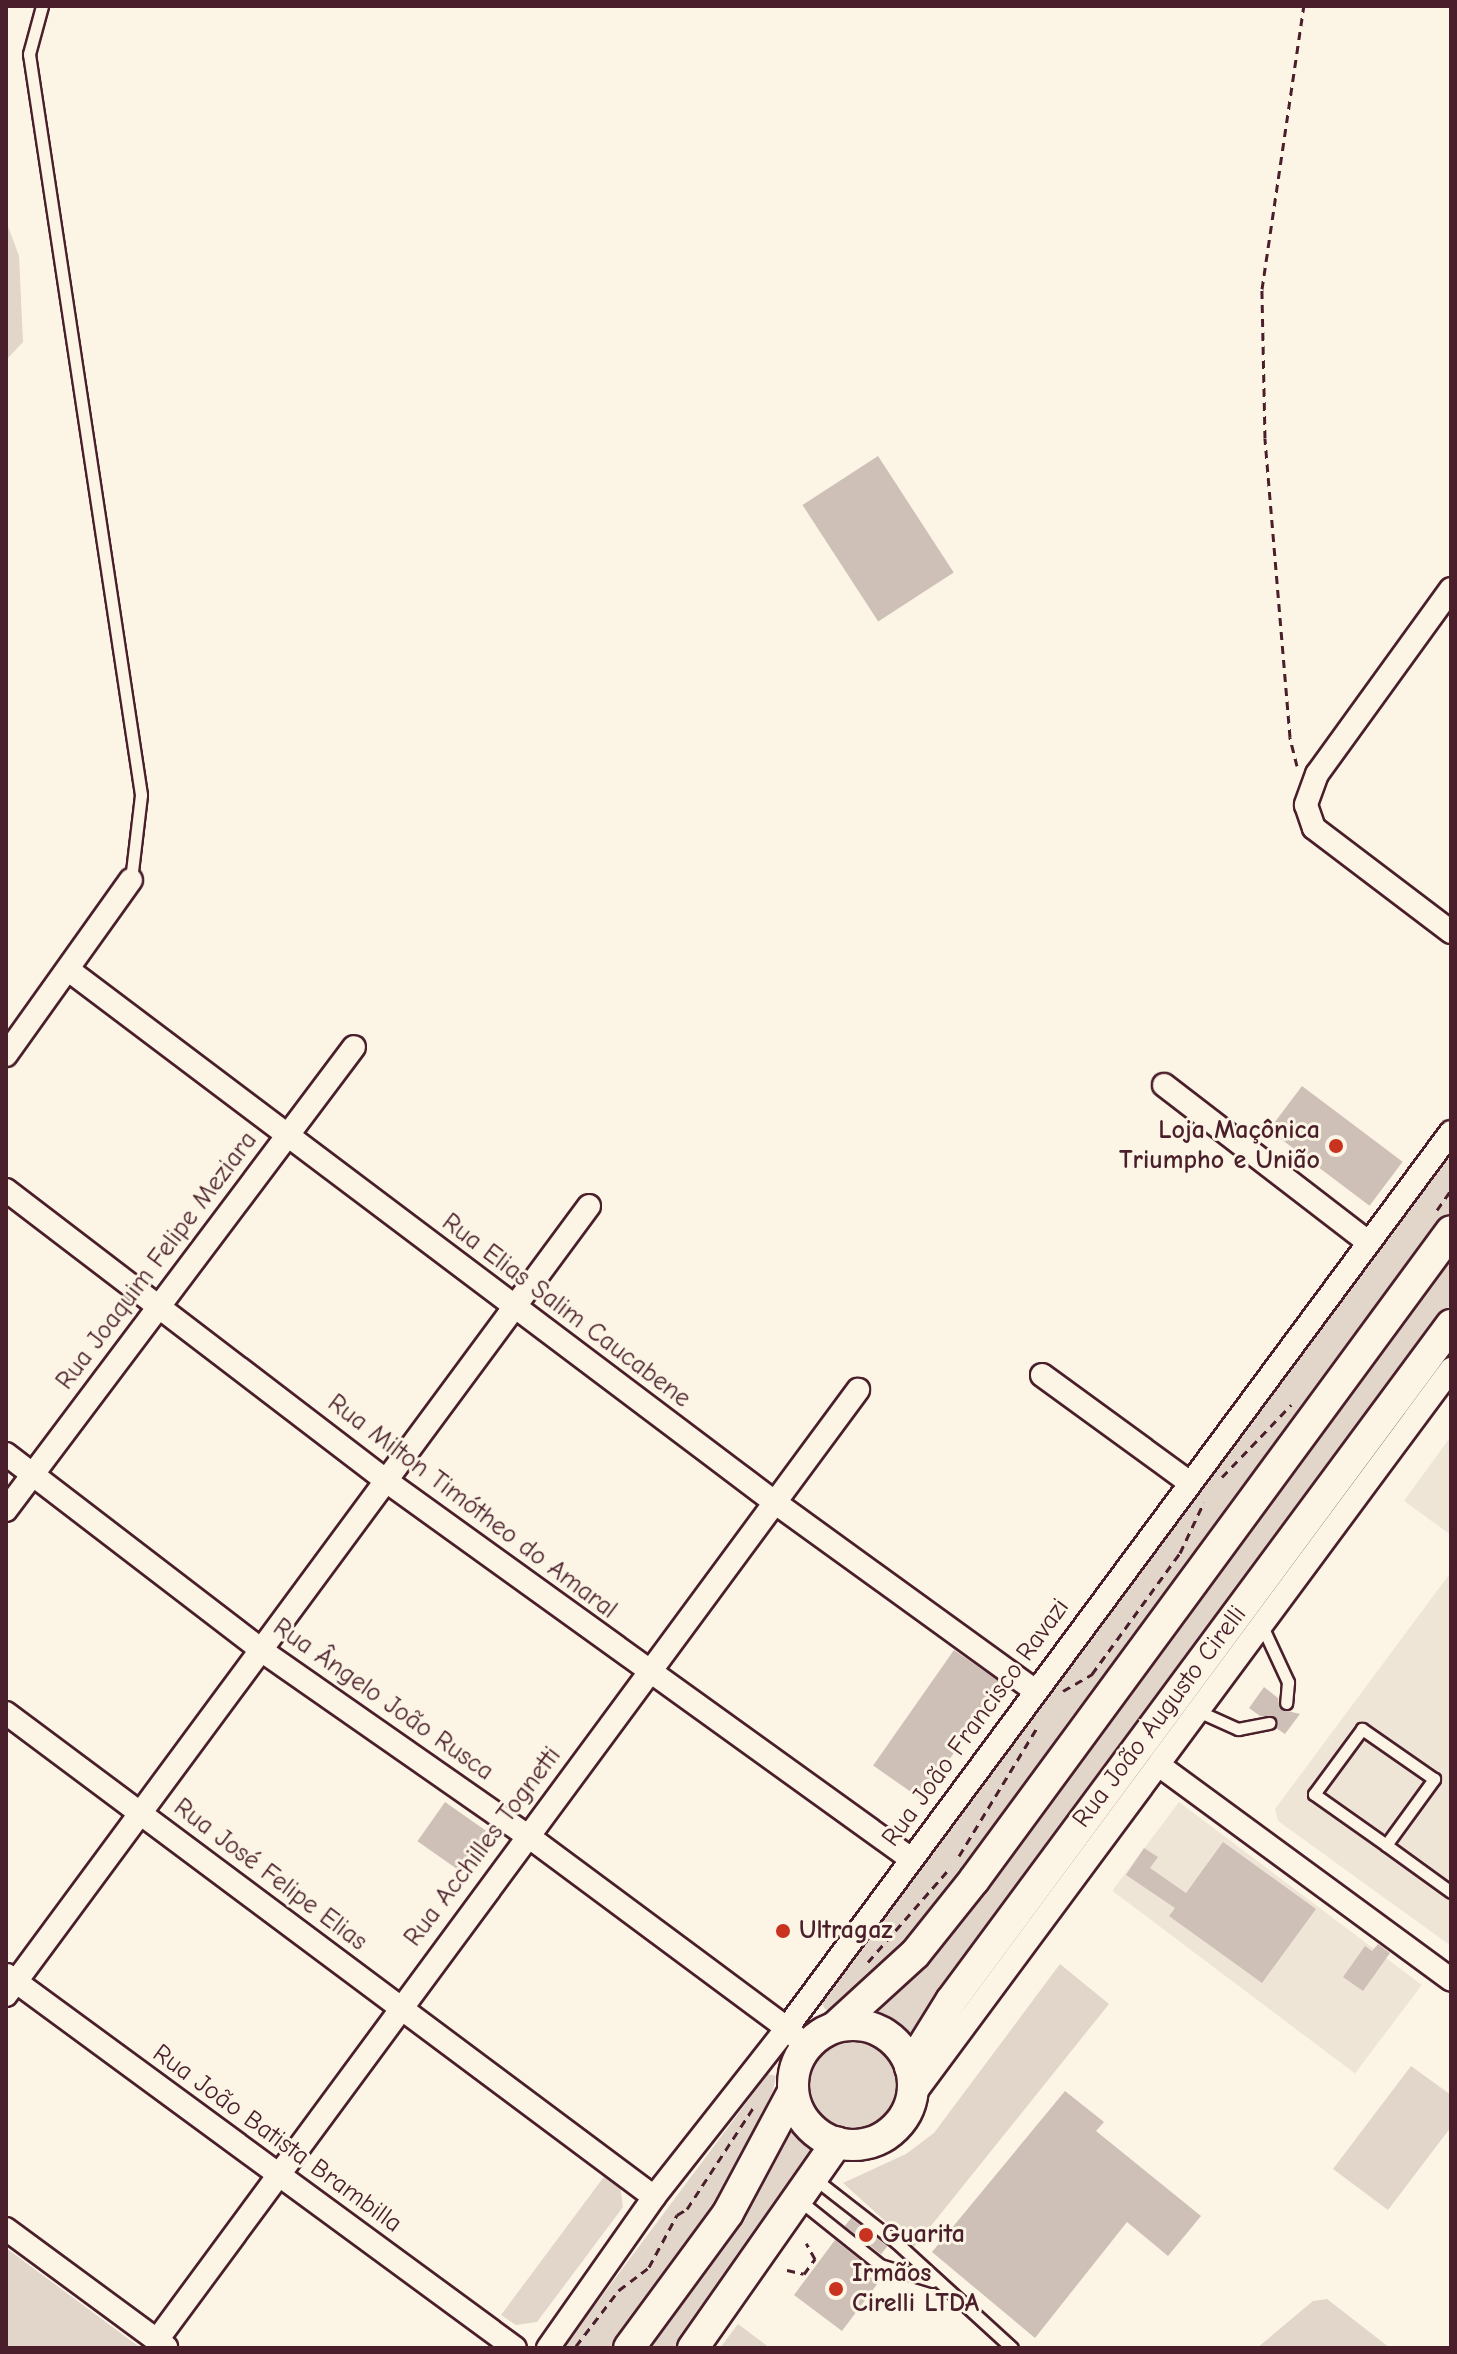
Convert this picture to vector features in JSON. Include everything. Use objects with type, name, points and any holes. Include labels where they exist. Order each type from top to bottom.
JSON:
[{"type":"main road","points":[[835,2027],[915,1954],[974,1880],[1443,1222]]},
{"type":"main road","points":[[793,2092],[807,2124],[837,2142],[876,2141],[899,2123],[911,2082],[951,2001],[1451,1325]]},
{"type":"main road","points":[[629,2348],[728,2213],[793,2092],[797,2038],[835,2027],[872,2028],[902,2050],[911,2082]]},
{"type":"main road","points":[[693,2348],[837,2142]]},
{"type":"street","points":[[1451,589],[1317,774],[1306,805],[1314,828],[1451,932]]},
{"type":"street","points":[[6,1055],[70,971],[131,880]]},
{"type":"street","name":"Rua Elias Salim Caucabene","points":[[70,971],[773,1501],[1043,1693]]},
{"type":"street","name":"Rua Joaquim Felipe Meziara","points":[[6,1510],[354,1047]]},
{"type":"street","points":[[1164,1085],[1368,1242]]},
{"type":"street","name":"Rua João Francisco Ravazi","points":[[548,2348],[654,2197],[797,2038],[911,1859],[1197,1491],[1368,1242],[1451,1132]]},
{"type":"street","name":"Rua Milton Timótheo do Amaral","points":[[6,1190],[385,1480],[911,1859]]},
{"type":"street","points":[[9,1984],[140,1813],[589,1206]]},
{"type":"street","name":"Rua João Augusto Cirelli","points":[[911,2082],[1160,1766],[1451,1369]]},
{"type":"street","points":[[1042,1375],[1197,1491]]},
{"type":"street","name":"Rua Acchilles Tognetti","points":[[162,2344],[400,2006],[858,1390]]},
{"type":"street","name":"Rua Ângelo João Rusca","points":[[6,1454],[261,1650],[528,1836],[797,2038]]},
{"type":"street","name":"Rua José Felipe Elias","points":[[6,1713],[654,2197]]},
{"type":"street","points":[[1160,1766],[1451,1980]]},
{"type":"street","name":"Rua João Batista Brambilla","points":[[9,1984],[515,2348]]},
{"type":"street","points":[[6,2229],[162,2344]]},
{"type":"lane","points":[[42,6],[29,54],[141,795],[131,880]]},
{"type":"lane","points":[[1262,1626],[1288,1682],[1286,1703]]},
{"type":"lane","points":[[1200,1712],[1238,1729],[1269,1723]]},
{"type":"lane","points":[[1386,1845],[1434,1779],[1362,1729],[1314,1794],[1451,1892]]},
{"type":"lane","points":[[807,2189],[880,2265],[933,2281]]},
{"type":"lane","points":[[807,2189],[896,2242],[933,2281],[1012,2348]]},
{"type":"path","points":[[1304,6],[1262,289],[1265,438],[1288,721],[1306,805]]},
{"type":"path","points":[[1443,1222],[1451,1190]]},
{"type":"path","points":[[1219,1480],[1297,1398]]},
{"type":"path","points":[[1043,1693],[1092,1674],[1180,1553],[1197,1491]]},
{"type":"path","points":[[859,1972],[958,1859],[1040,1722]]},
{"type":"path","points":[[575,2348],[619,2290],[649,2267],[677,2215],[687,2209],[756,2102]]},
{"type":"path","points":[[787,2270],[804,2274],[811,2268],[815,2259],[806,2243]]},
{"type":"shaded area","points":[[6,221],[19,256],[23,342],[6,360]]},
{"type":"shaded area","points":[[1451,1148],[1449,1214],[963,1875],[922,1924],[833,2011],[825,2009],[821,2002]]},
{"type":"shaded area","points":[[1451,1253],[1451,1303],[1149,1710],[914,2040],[885,2015],[868,2013],[985,1884]]},
{"type":"shaded area","points":[[1451,1436],[1451,1535],[1404,1501]]},
{"type":"shaded area","points":[[1451,1572],[1451,1946],[1278,1821],[1275,1809]]},
{"type":"shaded area","points":[[1179,1802],[1422,1985],[1355,2074],[1112,1891]]},
{"type":"shaded area","points":[[1060,1964],[1109,2004],[914,2247],[843,2183],[906,2154],[934,2133]]},
{"type":"shaded area","points":[[854,2035],[873,2038],[889,2049],[900,2065],[903,2084],[900,2103],[889,2119],[873,2130],[854,2133],[835,2130],[819,2119],[808,2103],[805,2084],[808,2065],[819,2049],[835,2038]]},
{"type":"shaded area","points":[[1411,2066],[1451,2095],[1451,2127],[1388,2210],[1333,2169]]},
{"type":"shaded area","points":[[768,2074],[776,2076],[773,2090],[729,2184],[613,2348],[563,2348]]},
{"type":"shaded area","points":[[792,2130],[821,2151],[678,2348],[640,2348],[732,2230]]},
{"type":"shaded area","points":[[606,2174],[620,2185],[623,2207],[537,2322],[516,2325],[501,2315]]},
{"type":"shaded area","points":[[6,2248],[130,2340],[141,2348],[6,2348]]},
{"type":"shaded area","points":[[1327,2299],[1390,2348],[1257,2348],[1313,2301]]},
{"type":"shaded area","points":[[738,2324],[770,2348],[720,2348]]},
{"type":"building","points":[[878,456],[954,573],[878,622],[803,505]]},
{"type":"building","name":"Loja Maçônica Triumpho e União","points":[[1302,1086],[1403,1162],[1370,1206],[1269,1130]]},
{"type":"building","points":[[954,1650],[1002,1684],[921,1799],[873,1766]]},
{"type":"building","points":[[1264,1687],[1278,1698],[1280,1709],[1300,1714],[1285,1734],[1276,1728],[1275,1717],[1260,1716],[1249,1708]]},
{"type":"building","points":[[445,1802],[486,1831],[458,1870],[417,1841]]},
{"type":"building","points":[[1223,1842],[1316,1909],[1262,1983],[1169,1916],[1175,1908],[1126,1875],[1144,1848],[1158,1857],[1150,1868],[1186,1893]]},
{"type":"building","points":[[1378,1944],[1390,1953],[1363,1991],[1343,1977],[1365,1946],[1372,1951]]},
{"type":"building","points":[[1065,2091],[1104,2122],[1096,2131],[1201,2216],[1168,2256],[1127,2222],[1035,2338],[932,2252]]},
{"type":"building","name":"Guarita","points":[[851,2218],[887,2246],[881,2254],[845,2226]]},
{"type":"building","name":"Irmãos Cirelli LTDA","points":[[835,2240],[870,2268],[865,2273],[878,2283],[842,2331],[794,2295]]},
{"type":"place","name":"Loja Maçônica Triumpho e União","points":[[1336,1146]]},
{"type":"place","name":"Ultragaz","points":[[783,1931]]},
{"type":"place","name":"Guarita","points":[[866,2235]]},
{"type":"place","name":"Irmãos Cirelli LTDA","points":[[836,2289]]}]
